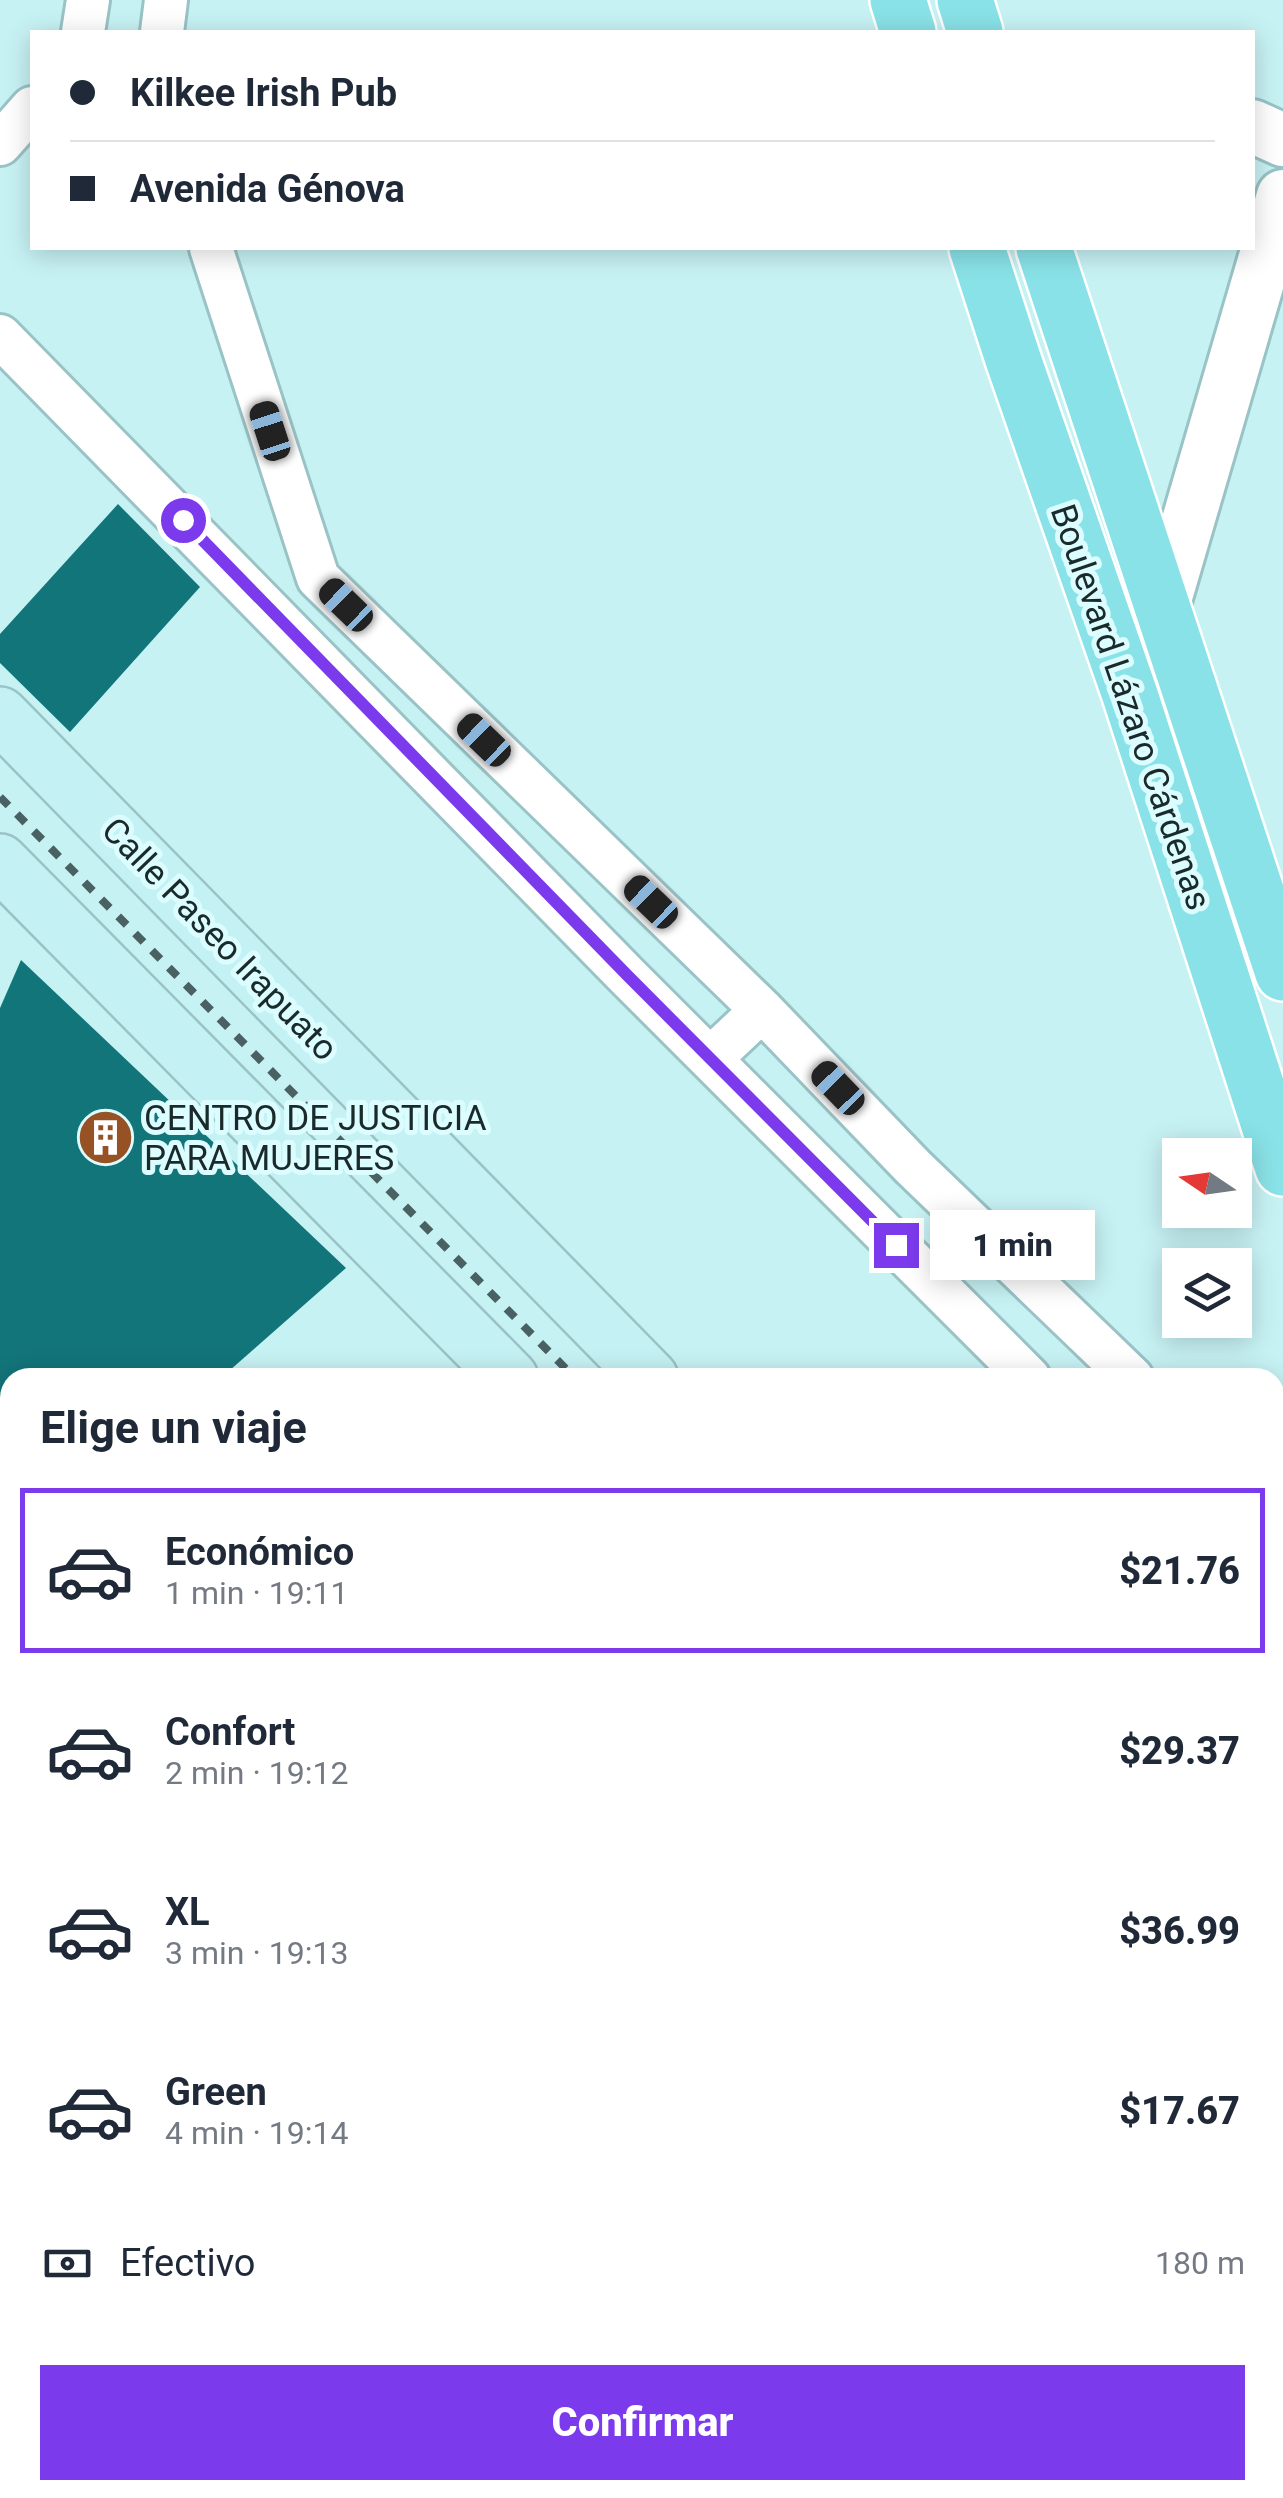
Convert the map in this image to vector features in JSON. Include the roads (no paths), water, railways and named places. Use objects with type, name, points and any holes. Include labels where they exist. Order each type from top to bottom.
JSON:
[{"type":"main road","points":[[965,0],[975,30]]},
{"type":"main road","name":"Boulevard Lázaro Cárdenas","points":[[978,250],[1130,695],[1283,1168]]},
{"type":"main road","name":"Boulevard Lázaro Cárdenas","points":[[1045,250],[1283,973]]},
{"type":"main road","name":"Calle Paseo Irapuato","points":[[0,715],[640,1368]]},
{"type":"main road","points":[[0,862],[500,1368]]},
{"type":"street","points":[[83,30],[88,0]]},
{"type":"street","points":[[162,30],[166,0]]},
{"type":"street","points":[[0,144],[30,110]]},
{"type":"street","points":[[1130,695],[1163,607],[1283,196]]},
{"type":"street","points":[[212,250],[318,578],[762,1010],[913,1167],[1122,1368]]},
{"type":"street","points":[[0,336],[1019,1368]]},
{"type":"street","points":[[282,621],[318,578]]},
{"type":"street","points":[[710,1059],[762,1010]]},
{"type":"railway","points":[[0,797],[565,1368]]},
{"type":"place","name":"CENTRO DE JUSTICIA PARA MUJERES","points":[[105,1138]]}]
